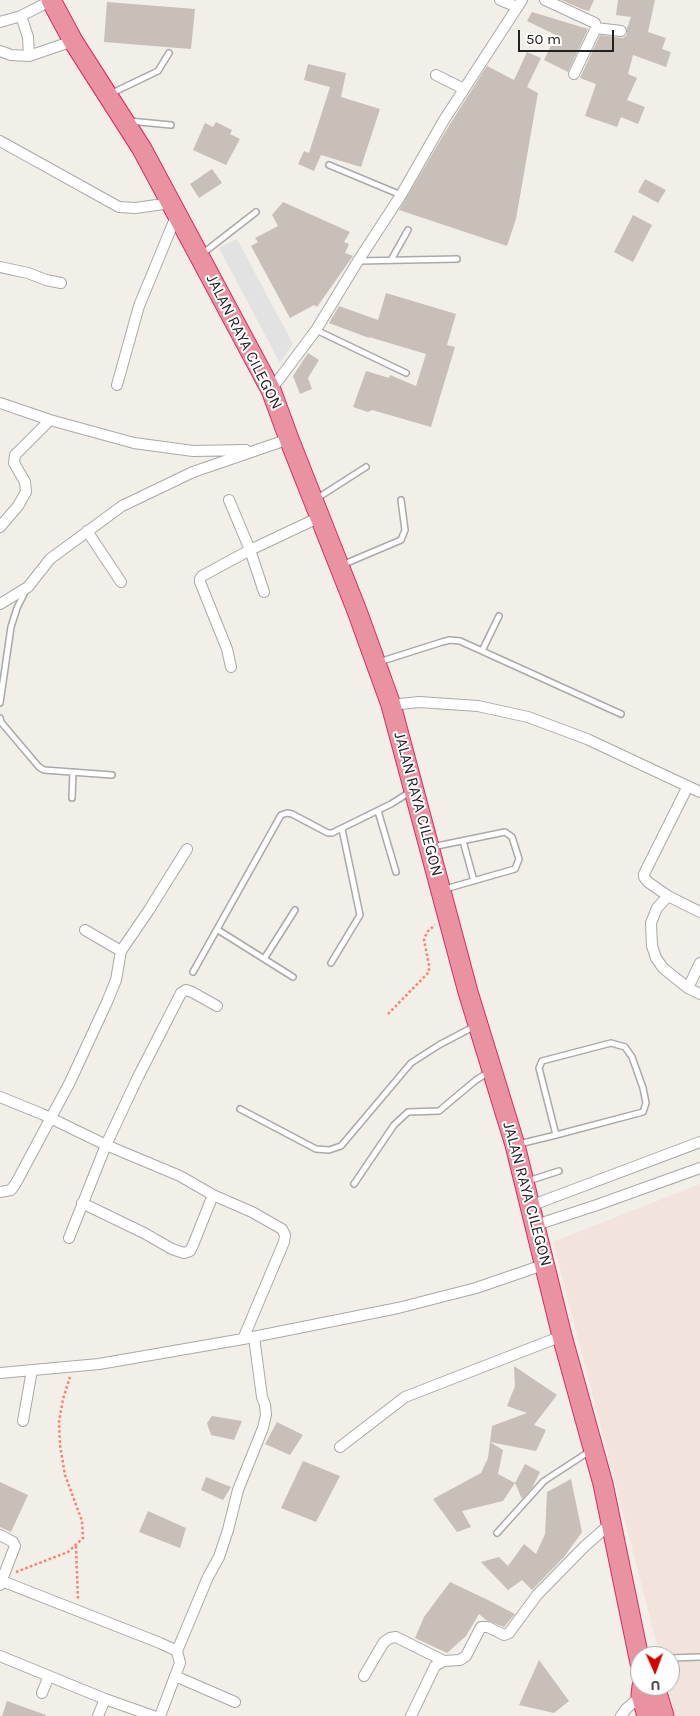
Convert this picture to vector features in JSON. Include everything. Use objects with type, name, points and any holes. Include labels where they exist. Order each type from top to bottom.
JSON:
[{"type":"highway","name":"JALAN RAYA CILEGON","points":[[52,0],[73,41],[142,149],[272,390],[391,705],[468,992],[516,1145],[562,1336],[592,1450],[603,1484],[637,1646]]},
{"type":"highway","points":[[647,1716],[648,1696]]},
{"type":"highway","points":[[653,1696],[664,1716]]},
{"type":"street","points":[[0,22],[21,16],[52,0]]},
{"type":"street","points":[[272,390],[316,330],[401,195],[444,120],[520,3],[500,0]]},
{"type":"street","points":[[545,0],[590,20],[596,28]]},
{"type":"street","points":[[21,16],[28,37],[29,56]]},
{"type":"street","points":[[596,28],[621,31]]},
{"type":"street","points":[[574,74],[596,28]]},
{"type":"street","points":[[0,51],[11,55],[29,56],[73,41]]},
{"type":"street","points":[[436,75],[464,89]]},
{"type":"street","points":[[0,141],[119,207],[174,208],[140,306],[116,385]]},
{"type":"street","points":[[0,267],[28,272],[46,280],[62,283]]},
{"type":"street","points":[[0,403],[50,420],[134,443],[174,449],[208,451],[257,450]]},
{"type":"street","points":[[0,527],[18,506],[26,492],[25,482],[14,463],[15,454],[50,420]]},
{"type":"street","points":[[0,604],[28,587],[50,559],[122,506],[193,472],[289,439]]},
{"type":"street","points":[[229,500],[250,550],[264,592]]},
{"type":"street","points":[[231,667],[227,649],[200,579],[202,576],[250,550],[316,509]]},
{"type":"street","points":[[86,532],[121,582]]},
{"type":"street","points":[[391,705],[419,702],[447,703],[478,706],[528,717],[587,739],[700,792]]},
{"type":"street","points":[[688,786],[644,877],[668,896],[699,910]]},
{"type":"street","points":[[0,1192],[11,1190],[16,1183],[85,1051],[114,985],[121,951],[149,910],[186,849]]},
{"type":"street","points":[[668,896],[657,908],[651,923],[652,946],[656,958],[663,968],[688,988],[700,994]]},
{"type":"street","points":[[84,930],[121,951]]},
{"type":"street","points":[[688,988],[700,964]]},
{"type":"street","points":[[69,1238],[106,1145],[181,993],[186,990],[192,992],[217,1006]]},
{"type":"street","points":[[0,1097],[180,1176],[213,1195],[252,1212],[282,1229],[285,1235],[284,1242],[243,1339]]},
{"type":"street","points":[[530,1206],[700,1142]]},
{"type":"street","points":[[536,1225],[700,1168]]},
{"type":"street","points":[[82,1203],[172,1249],[184,1253],[190,1251],[213,1195]]},
{"type":"street","points":[[0,1373],[99,1364],[254,1337],[398,1308],[476,1288],[546,1264]]},
{"type":"street","points":[[340,1447],[406,1398],[562,1336]]},
{"type":"street","points":[[160,1716],[180,1663],[177,1651],[219,1557],[238,1490],[264,1428],[266,1405],[262,1397],[254,1337]]},
{"type":"street","points":[[24,1421],[32,1370]]},
{"type":"street","points":[[364,1676],[384,1642],[390,1638],[396,1637],[444,1661],[460,1660],[466,1656],[481,1627],[488,1627],[502,1634],[509,1633],[537,1595],[584,1547],[611,1523]]},
{"type":"street","points":[[0,1535],[13,1542],[15,1546],[2,1581],[177,1651]]},
{"type":"street","points":[[0,1656],[105,1699],[153,1716]]},
{"type":"street","points":[[411,1716],[433,1669],[444,1661]]},
{"type":"street","points":[[42,1693],[49,1676]]},
{"type":"street","points":[[175,1676],[235,1702]]},
{"type":"street","points":[[621,1716],[640,1696]]},
{"type":"street","points":[[98,1716],[105,1699]]},
{"type":"lane","points":[[107,95],[158,71],[169,53]]},
{"type":"lane","points":[[124,120],[171,125]]},
{"type":"lane","points":[[329,165],[401,195]]},
{"type":"lane","points":[[200,256],[256,212]]},
{"type":"lane","points":[[391,260],[408,230]]},
{"type":"lane","points":[[358,261],[457,259]]},
{"type":"lane","points":[[316,330],[406,372]]},
{"type":"lane","points":[[316,509],[366,467]]},
{"type":"lane","points":[[340,566],[401,540],[405,530],[401,500]]},
{"type":"lane","points":[[0,703],[11,627],[17,608],[28,587]]},
{"type":"lane","points":[[482,651],[499,616]]},
{"type":"lane","points":[[376,663],[450,640],[460,641],[621,714]]},
{"type":"lane","points":[[0,718],[1,722],[39,767],[44,770],[112,775]]},
{"type":"lane","points":[[72,798],[74,772]]},
{"type":"lane","points":[[193,972],[281,815],[292,814],[328,833],[332,833],[378,811],[414,789]]},
{"type":"lane","points":[[378,811],[396,872]]},
{"type":"lane","points":[[331,963],[360,916],[342,829]]},
{"type":"lane","points":[[430,848],[505,832],[512,837],[519,859],[515,869],[441,890]]},
{"type":"lane","points":[[463,841],[474,881]]},
{"type":"lane","points":[[264,959],[295,910]]},
{"type":"lane","points":[[218,930],[293,978]]},
{"type":"lane","points":[[240,1109],[316,1149],[329,1150],[341,1146],[411,1063],[439,1045],[478,1025]]},
{"type":"lane","points":[[516,1145],[556,1135],[643,1112],[646,1103],[643,1088],[632,1057],[624,1047],[611,1043],[542,1061],[539,1068],[556,1135]]},
{"type":"lane","points":[[354,1184],[394,1124],[408,1112],[439,1111],[476,1080],[492,1070]]},
{"type":"lane","points":[[525,1182],[558,1172]]},
{"type":"lane","points":[[497,1533],[544,1481],[592,1450]]},
{"type":"lane","points":[[680,1658],[700,1657]]},
{"type":"path","points":[[388,1014],[429,972],[424,940],[427,932],[448,915]]},
{"type":"path","points":[[2,1581],[68,1552],[83,1538],[82,1521],[65,1474],[60,1445],[59,1422],[68,1380],[78,1366]]},
{"type":"path","points":[[76,1546],[78,1611]]},
{"type":"shaded area","points":[[237,239],[293,344],[280,363],[219,248]]},
{"type":"shaded area","points":[[700,1184],[700,1716],[675,1716],[670,1696],[680,1696],[680,1646],[657,1646],[553,1242]]},
{"type":"building","points":[[561,0],[594,0],[589,11]]},
{"type":"building","points":[[618,0],[655,0],[648,32],[666,38],[662,49],[671,52],[666,67],[633,55],[628,74],[637,78],[627,100],[645,107],[638,124],[621,117],[617,127],[585,116],[596,84],[580,78],[600,35],[623,38],[627,35],[627,28],[631,17],[616,15]]},
{"type":"building","points":[[107,2],[195,9],[191,49],[104,42]]},
{"type":"building","points":[[532,12],[588,29],[568,72],[544,60],[556,35],[527,21]]},
{"type":"building","points":[[527,52],[541,58],[527,87],[538,93],[516,219],[507,246],[399,210],[487,66],[514,80]]},
{"type":"building","points":[[308,64],[346,73],[341,97],[380,109],[361,167],[321,155],[314,171],[298,164],[304,151],[309,153],[330,87],[304,80]]},
{"type":"building","points":[[216,122],[232,130],[230,134],[240,139],[226,165],[193,150],[205,123],[213,127]]},
{"type":"building","points":[[212,169],[222,183],[199,198],[190,184]]},
{"type":"building","points":[[645,179],[666,190],[658,203],[638,192]]},
{"type":"building","points":[[283,202],[350,232],[344,242],[349,244],[345,253],[353,256],[317,307],[314,305],[290,318],[251,246],[258,242],[255,238],[278,226],[272,215]]},
{"type":"building","points":[[633,215],[652,225],[633,262],[614,252]]},
{"type":"building","points":[[386,293],[456,314],[447,345],[455,347],[431,427],[372,410],[368,412],[353,407],[366,371],[389,378],[390,375],[416,386],[426,354],[369,338],[329,323],[339,306],[378,320]]},
{"type":"building","points":[[308,353],[319,360],[308,378],[312,389],[300,394],[293,376]]},
{"type":"building","points":[[514,1366],[557,1395],[534,1425],[546,1430],[536,1451],[490,1442],[492,1426],[527,1413],[507,1406],[515,1386]]},
{"type":"building","points":[[212,1416],[242,1421],[234,1440],[211,1435],[207,1423]]},
{"type":"building","points":[[277,1422],[303,1435],[290,1455],[265,1444]]},
{"type":"building","points":[[490,1442],[503,1450],[498,1474],[515,1483],[503,1501],[462,1511],[471,1527],[457,1532],[433,1499],[481,1473],[488,1458]]},
{"type":"building","points":[[303,1461],[340,1476],[316,1522],[281,1508]]},
{"type":"building","points":[[525,1464],[540,1472],[532,1488],[522,1499],[515,1483]]},
{"type":"building","points":[[206,1477],[231,1487],[223,1500],[201,1490]]},
{"type":"building","points":[[571,1479],[582,1532],[564,1557],[532,1590],[522,1580],[508,1590],[481,1562],[499,1557],[508,1566],[524,1544],[536,1554],[545,1534],[547,1492]]},
{"type":"building","points":[[0,1482],[28,1495],[11,1532],[0,1527]]},
{"type":"building","points":[[148,1511],[186,1528],[180,1548],[139,1532]]},
{"type":"building","points":[[450,1582],[515,1614],[504,1627],[486,1620],[479,1614],[466,1636],[447,1653],[415,1638],[424,1617]]},
{"type":"building","points":[[539,1660],[569,1701],[554,1713],[519,1705]]},
{"type":"building","points":[[7,1701],[46,1715],[2,1716]]}]
